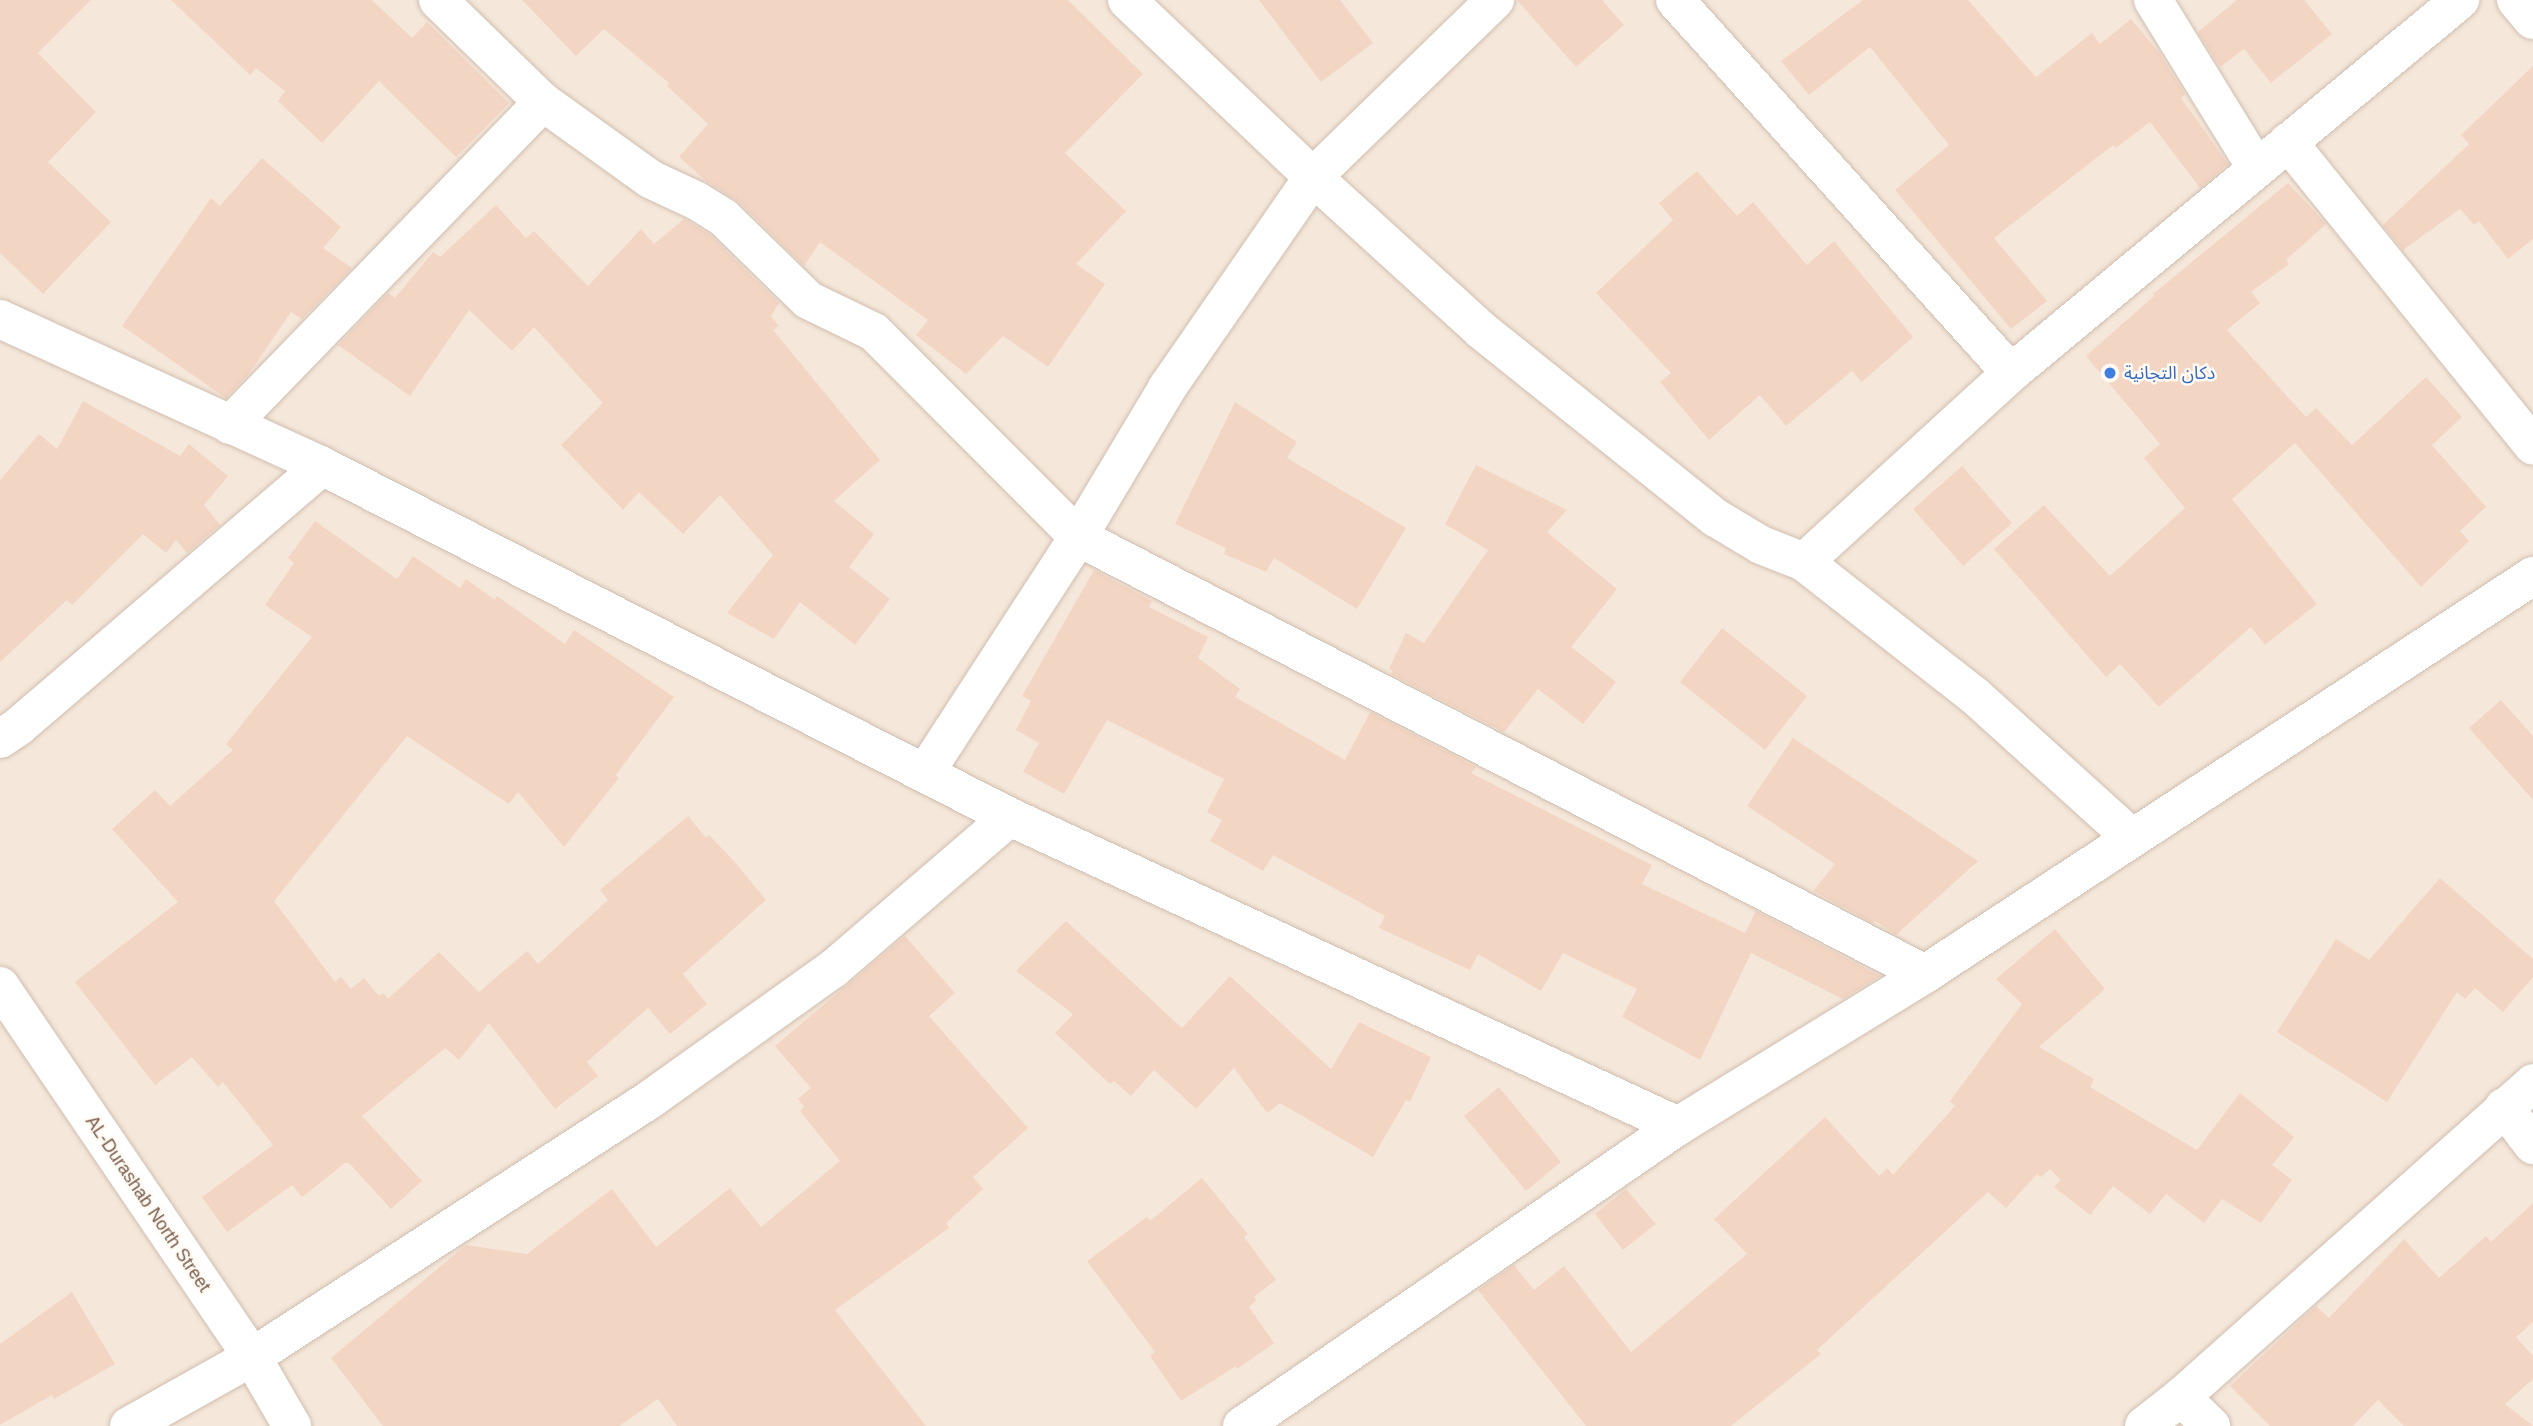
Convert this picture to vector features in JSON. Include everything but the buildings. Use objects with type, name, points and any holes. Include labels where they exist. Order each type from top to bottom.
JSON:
[{"type":"street","points":[[438,0],[543,102],[650,179],[698,201],[724,218],[808,300],[874,332],[1078,537],[1925,975]]},
{"type":"street","points":[[1127,0],[1313,177],[1481,330],[1716,519],[1761,545],[1804,562],[1975,696],[2131,837]]},
{"type":"street","points":[[925,773],[1078,537],[1167,388],[1313,177],[1495,0]]},
{"type":"street","points":[[1675,0],[2011,373]]},
{"type":"street","points":[[2154,0],[2257,169]]},
{"type":"street","points":[[1804,562],[2011,373],[2460,0]]},
{"type":"street","points":[[2516,0],[2533,20]]},
{"type":"street","points":[[230,425],[543,102]]},
{"type":"street","points":[[2288,142],[2533,446]]},
{"type":"street","points":[[0,320],[322,466],[1010,817],[1678,1126]]},
{"type":"street","points":[[0,739],[322,466]]},
{"type":"street","points":[[1242,1426],[1678,1126],[1925,975],[2131,837],[2533,576]]},
{"type":"street","points":[[129,1426],[252,1357],[664,1090],[833,969],[1010,817]]},
{"type":"street","name":"AL-Durashab North Street","points":[[0,986],[252,1357],[292,1426]]},
{"type":"street","points":[[2144,1426],[2181,1397],[2533,1083]]},
{"type":"street","points":[[2504,1107],[2533,1145]]},
{"type":"street","points":[[2181,1397],[2211,1426]]},
{"type":"shaded area","points":[[0,0],[2533,0],[2533,1426],[0,1426]]},
{"type":"place","name":"دكان التجانية","points":[[2110,373]]}]
